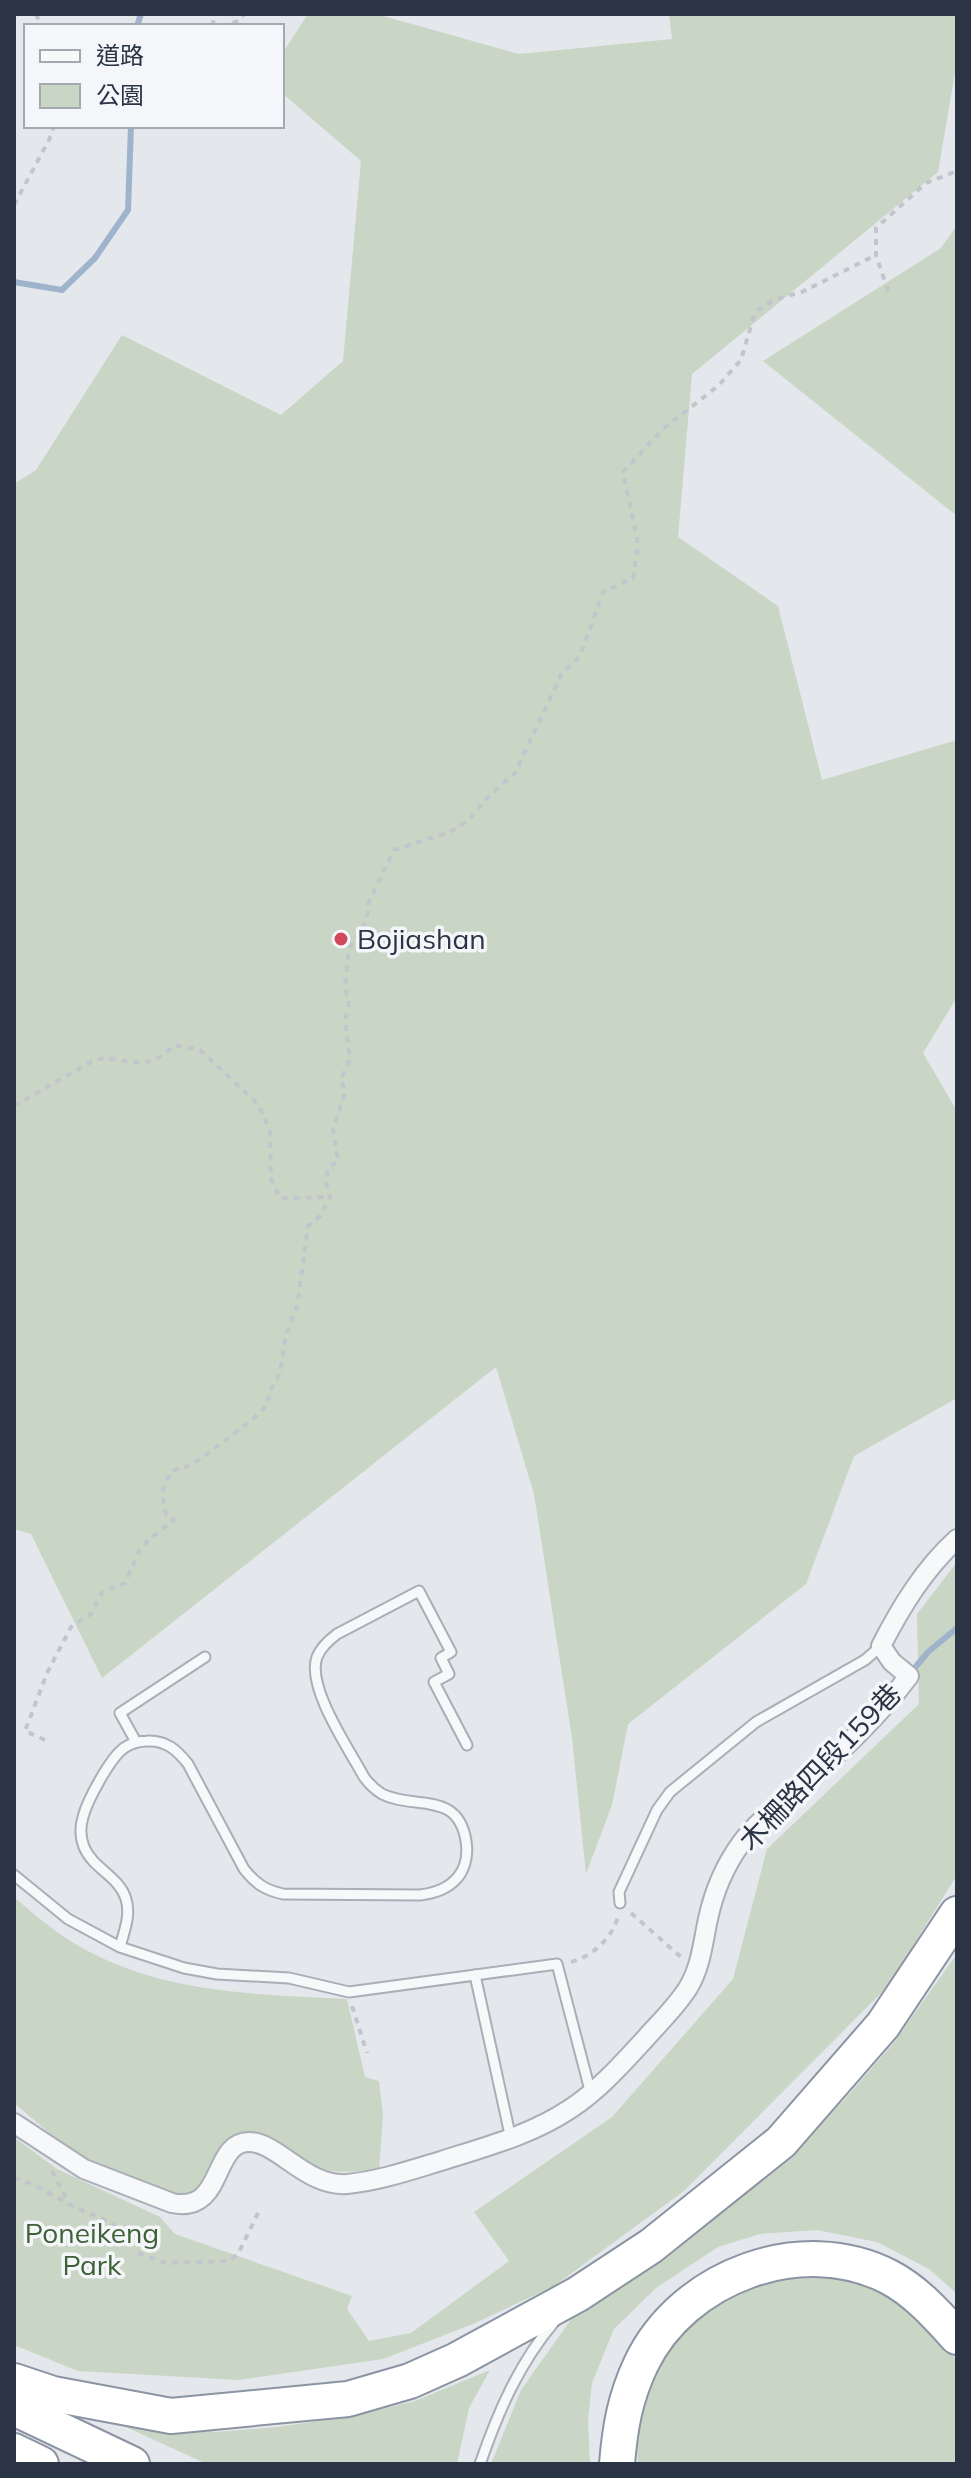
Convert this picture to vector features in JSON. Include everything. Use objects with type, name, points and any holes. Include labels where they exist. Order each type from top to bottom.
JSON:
[{"type":"highway","points":[[14,2381],[53,2394],[171,2416],[348,2399],[410,2381],[457,2360],[578,2294],[651,2246],[781,2142],[883,2025],[957,1914]]},
{"type":"highway","points":[[617,2464],[622,2413],[642,2362],[670,2322],[708,2289],[755,2267],[812,2258],[859,2264],[892,2278],[933,2310],[957,2337]]},
{"type":"highway","points":[[14,2408],[132,2464]]},
{"type":"highway","points":[[14,2451],[41,2464]]},
{"type":"street","name":"木柵路四段159巷","points":[[14,2123],[84,2169],[186,2206],[199,2200],[209,2190],[236,2146],[248,2142],[260,2144],[316,2179],[348,2184],[408,2171],[511,2139],[568,2111],[618,2069],[675,2005],[696,1971],[722,1872],[743,1841],[846,1745],[909,1676],[892,1662],[881,1646],[898,1611],[915,1587],[957,1539]]},
{"type":"lane","points":[[120,1947],[129,1916],[127,1900],[113,1878],[89,1858],[81,1828],[84,1813],[114,1757],[125,1747],[150,1740],[177,1750],[188,1764],[244,1869],[255,1883],[269,1891],[283,1894],[420,1895],[435,1893],[449,1886],[459,1876],[468,1848],[458,1819],[445,1808],[429,1801],[383,1795],[371,1787],[318,1690],[314,1673],[317,1657],[337,1634],[419,1591],[451,1652],[441,1658],[449,1674],[434,1682],[467,1745]]},
{"type":"lane","points":[[620,1903],[619,1892],[657,1810],[670,1792],[756,1722],[865,1660],[881,1646]]},
{"type":"lane","points":[[136,1742],[120,1713],[205,1657]]},
{"type":"lane","points":[[14,1875],[68,1919],[120,1947],[184,1968],[231,1976],[289,1978],[349,1992],[557,1964],[591,2094]]},
{"type":"lane","points":[[475,1975],[511,2139]]},
{"type":"lane","points":[[480,2464],[508,2391],[549,2327],[578,2294]]},
{"type":"path","points":[[14,205],[53,128]]},
{"type":"path","points":[[888,291],[876,255],[876,228],[926,183],[957,171]]},
{"type":"path","points":[[45,1740],[25,1731],[47,1673],[71,1627],[91,1614],[102,1592],[125,1583],[141,1547],[174,1519],[166,1514],[162,1492],[171,1471],[192,1465],[251,1421],[267,1405],[270,1391],[280,1373],[286,1334],[297,1307],[308,1226],[320,1216],[330,1197],[326,1183],[328,1168],[338,1161],[333,1130],[345,1093],[341,1079],[350,1059],[345,1020],[349,1005],[345,987],[349,948],[366,922],[369,902],[394,850],[450,832],[469,820],[485,800],[515,773],[562,673],[580,656],[603,592],[633,578],[638,544],[623,472],[663,429],[718,386],[741,360],[755,312],[776,299],[802,292],[876,255]]},
{"type":"path","points":[[14,1106],[96,1059],[112,1058],[138,1064],[162,1058],[175,1045],[200,1050],[258,1104],[270,1131],[271,1179],[280,1198],[330,1197]]},
{"type":"path","points":[[557,1964],[575,1962],[597,1948],[612,1931],[620,1903],[696,1971]]},
{"type":"path","points":[[349,1992],[367,2053]]},
{"type":"path","points":[[51,2169],[68,2202]]},
{"type":"path","points":[[14,2178],[111,2221],[127,2235],[122,2246]]},
{"type":"path","points":[[138,2253],[166,2263],[229,2261],[238,2254],[259,2211]]},
{"type":"green space","points":[[308,14],[376,14],[519,54],[672,39],[669,14],[957,14],[957,61],[938,172],[692,374],[678,537],[778,606],[822,780],[957,740],[957,997],[923,1053],[957,1111],[957,1398],[854,1456],[806,1584],[628,1724],[612,1805],[586,1874],[572,1738],[534,1494],[496,1367],[102,1678],[31,1534],[14,1529],[14,484],[36,470],[122,335],[281,415],[343,361],[361,161],[284,95],[284,51]]},
{"type":"green space","points":[[957,225],[957,516],[763,361],[941,248]]},
{"type":"green space","name":"Poneikeng Park","points":[[957,1562],[957,1875],[888,1986],[684,2191],[554,2286],[473,2324],[383,2359],[239,2380],[78,2371],[14,2345],[14,2137],[57,2169],[160,2217],[175,2234],[352,2296],[347,2309],[369,2341],[411,2333],[509,2261],[474,2212],[612,2117],[733,1979],[767,1849],[919,1704],[917,1614]]},
{"type":"green space","points":[[14,1897],[57,1932],[90,1952],[160,1979],[234,1992],[347,1999],[365,2077],[379,2081],[383,2115],[379,2170],[345,2172],[319,2169],[265,2136],[252,2132],[230,2139],[214,2158],[197,2191],[178,2195],[73,2153],[14,2103]]},
{"type":"green space","points":[[957,1954],[957,2294],[929,2269],[877,2242],[817,2230],[760,2234],[718,2247],[656,2288],[614,2329],[592,2383],[588,2421],[590,2464],[491,2464],[521,2390],[572,2318],[788,2155],[842,2102],[892,2045]]},
{"type":"green space","points":[[815,2274],[857,2282],[896,2302],[957,2360],[957,2464],[638,2464],[636,2432],[642,2389],[684,2324],[726,2293],[775,2278]]},
{"type":"green space","points":[[490,2370],[469,2408],[457,2464],[207,2464],[117,2423],[217,2432],[277,2427],[353,2416],[415,2401]]},
{"type":"waterway","points":[[138,24],[141,14]]},
{"type":"waterway","points":[[14,282],[62,290],[95,258],[128,210],[131,128]]},
{"type":"waterway","points":[[913,1670],[928,1652],[957,1628]]},
{"type":"place","name":"Bojiashan","points":[[341,939]]}]
